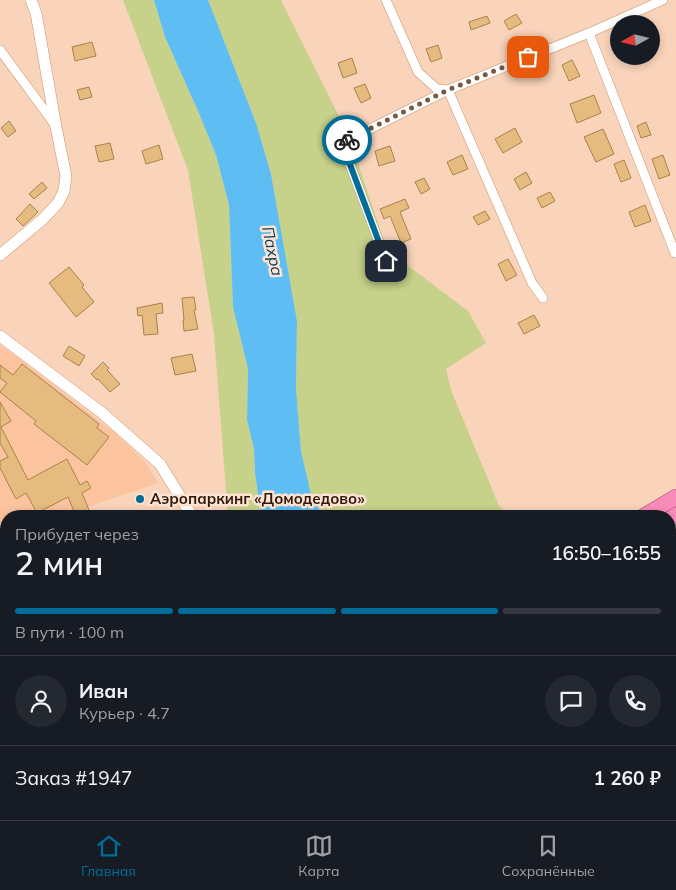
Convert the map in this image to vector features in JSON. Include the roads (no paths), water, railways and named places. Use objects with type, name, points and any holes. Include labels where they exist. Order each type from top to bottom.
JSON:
[{"type":"highway","points":[[654,510],[676,497]]},
{"type":"street","points":[[1,251],[48,214],[58,203],[64,191],[66,176],[36,13],[31,0]]},
{"type":"street","points":[[386,0],[418,72],[437,88],[448,90]]},
{"type":"street","points":[[386,261],[342,143],[448,90],[560,43],[589,33],[662,0]]},
{"type":"street","points":[[589,33],[675,253]]},
{"type":"street","points":[[0,50],[56,126]]},
{"type":"street","points":[[448,90],[532,283],[543,298]]},
{"type":"street","points":[[0,336],[101,412],[160,464],[188,510]]},
{"type":"water","name":"Пахра","points":[[154,0],[208,0],[256,123],[271,174],[297,321],[296,389],[301,451],[311,494],[320,510],[260,510],[254,449],[247,420],[248,369],[233,307],[229,205],[216,155],[165,37]]},
{"type":"place","name":"Аэропаркинг «Домодедово»","points":[[140,499]]}]
